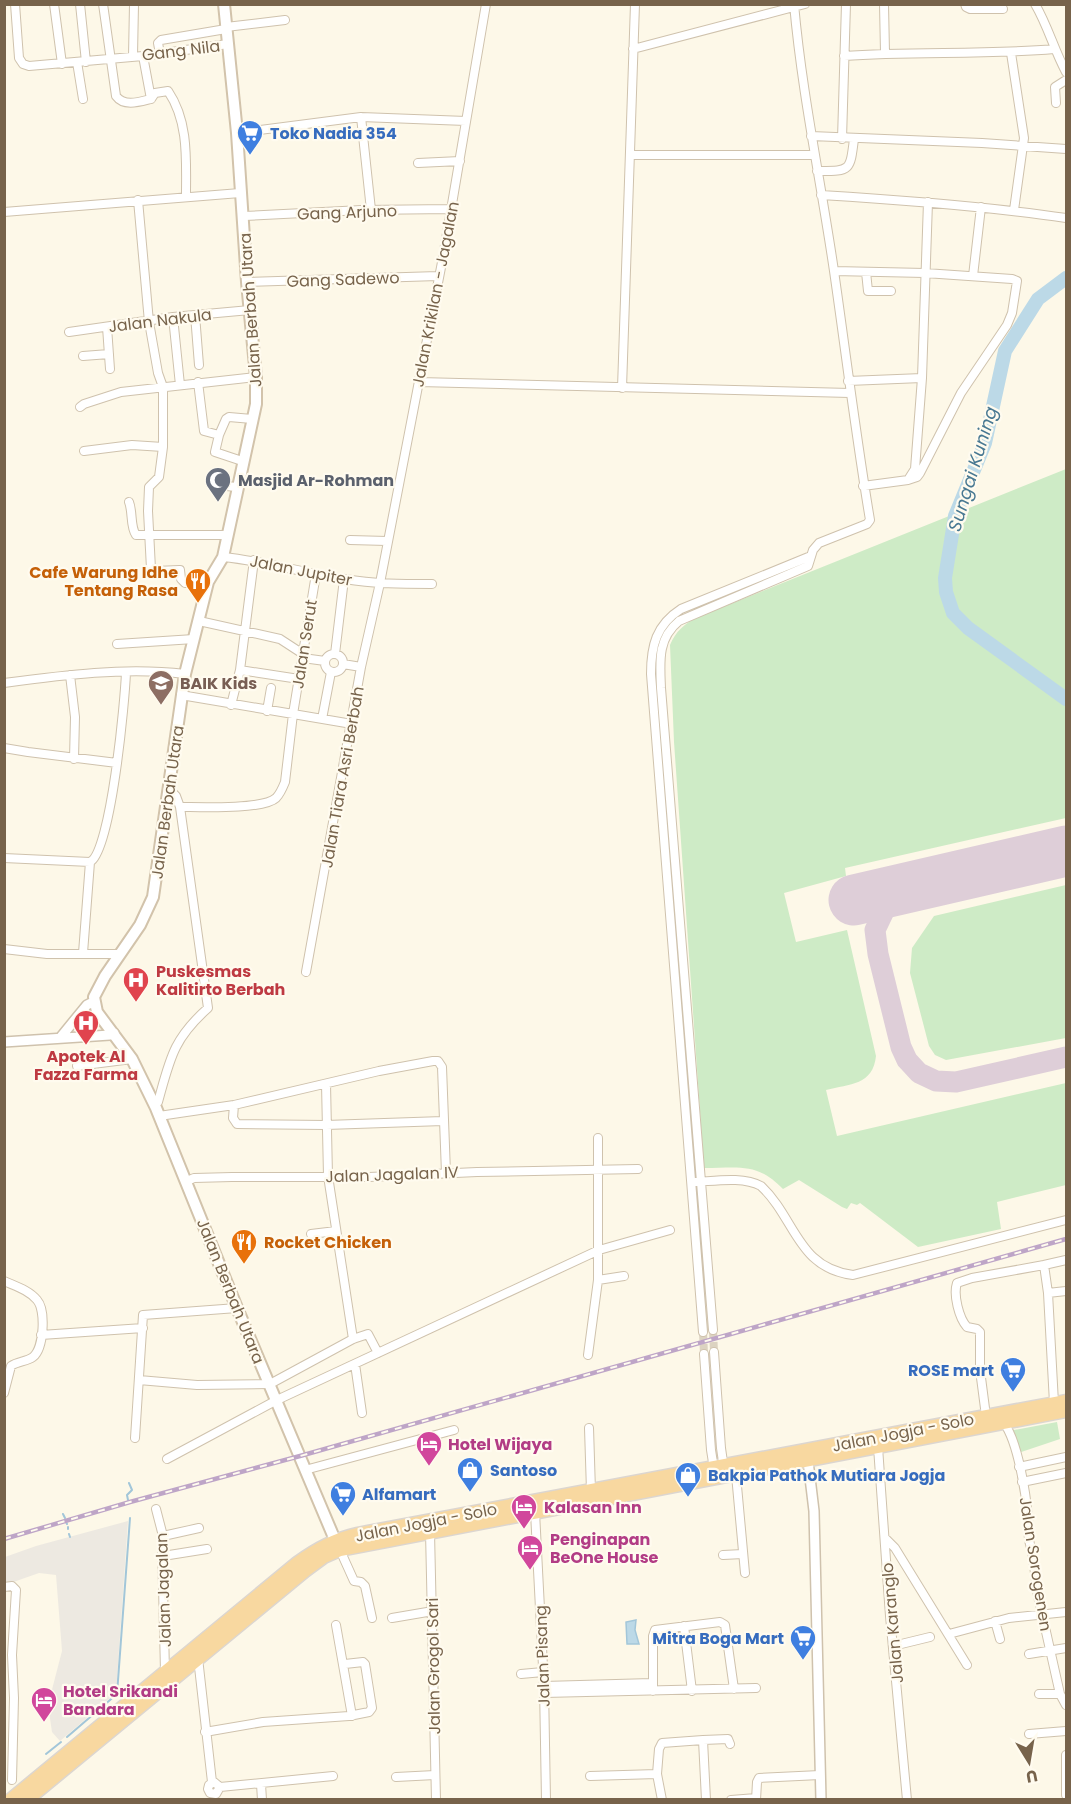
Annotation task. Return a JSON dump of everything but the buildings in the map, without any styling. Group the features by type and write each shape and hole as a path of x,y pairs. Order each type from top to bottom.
{"highway":[{"name":"Jalan Jogja - Solo","path":"74,1753 165,1672 297,1563 316,1550 535,1512 1060,1402"},
{"name":"Jalan Jogja - Solo","path":"18,1798 198,1658 337,1545 357,1534 626,1483 808,1461 1066,1411"}],"main road":[{"name":"Jalan Berbah Utara","path":"224,4 237,133 240,193 244,216 256,404 236,487 223,556 208,582 185,674 153,897 147,914 105,976 93,1002 96,1012 132,1059 155,1105 237,1308 337,1545"}],"street":[{"name":"Gang Nila","path":"15,4 19,58 23,64 29,66 143,56 228,44"},
{"path":"54,4 62,64"},
{"path":"80,4 86,62"},
{"path":"103,4 118,99 131,102 151,99 156,93 168,91 182,124 186,146 186,196"},
{"path":"133,56 134,4"},
{"name":"Jalan Krikilan - Jagalan","path":"380,583 460,161 486,4"},
{"path":"622,388 635,4"},
{"path":"633,49 805,4"},
{"path":"842,139 846,4"},
{"path":"884,4 885,53"},
{"path":"965,4 970,9 1003,9"},
{"path":"1035,4 1066,72"},
{"path":"712,1330 661,688 660,651 672,626 688,616 808,566 819,543 869,523 870,520 863,486 834,271 811,136 794,6"},
{"path":"160,54 158,43 161,40 285,20"},
{"path":"844,56 885,53 1011,53 1054,49"},
{"path":"1011,53 1023,130 1023,147 1014,210"},
{"path":"143,56 151,99"},
{"path":"77,62 83,99"},
{"path":"1056,103 1055,87 1066,80"},
{"path":"237,133 362,117 466,121"},
{"path":"362,117 371,210"},
{"path":"811,136 1066,149"},
{"path":"817,171 846,169 851,163 854,139"},
{"path":"630,155 814,155"},
{"path":"418,163 460,161"},
{"path":"4,212 240,193"},
{"path":"821,195 1014,210 1066,218"},
{"path":"138,200 149,322 163,387 164,447 159,477 149,487 151,569 153,571 178,570 185,583 208,582"},
{"path":"909,480 915,469 922,378 928,202"},
{"path":"973,276 981,207"},
{"name":"Gang Arjuno","path":"244,216 451,209"},
{"path":"834,271 973,276 1016,280 1018,285 1012,313 996,344 961,393 917,477 863,486"},
{"path":"866,272 868,291 891,291"},
{"name":"Gang Sadewo","path":"247,282 438,276"},
{"name":"Jalan Nakula","path":"69,332 250,309"},
{"path":"195,315 199,365"},
{"path":"173,317 180,385"},
{"path":"107,327 110,369"},
{"path":"83,356 109,354"},
{"path":"80,407 121,392 256,377"},
{"path":"848,381 922,378"},
{"path":"198,382 204,430 219,435"},
{"path":"419,382 850,393"},
{"path":"242,461 215,453 219,435 229,417 252,419"},
{"path":"84,451 132,445 164,447"},
{"path":"217,485 236,487"},
{"path":"129,502 136,535 227,535"},
{"path":"350,540 387,542"},
{"name":"Jalan Jupiter","path":"223,556 254,560 344,579 380,583 432,584"},
{"path":"703,1332 651,674 652,649 664,622 681,609 811,556"},
{"path":"231,705 240,670 254,560"},
{"name":"Jalan Serut","path":"180,807 260,804 276,798 285,782 293,714 316,574"},
{"path":"335,654 344,579"},
{"name":"Jalan Tiara Asri Berbah","path":"306,972 361,667 380,583"},
{"path":"199,621 280,639 303,656 325,661"},
{"path":"117,644 194,639"},
{"path":"335,654 328,656 325,661 326,668 332,672 339,670 343,664"},
{"path":"335,654 342,659 343,664"},
{"path":"343,664 361,667"},
{"path":"240,670 299,679"},
{"path":"4,683 70,675 126,672 185,674"},
{"path":"4,858 90,862 96,858 102,845 117,763 125,701 126,672"},
{"path":"322,719 332,672"},
{"path":"70,675 75,717 74,759"},
{"path":"267,711 271,688"},
{"path":"181,696 352,724"},
{"path":"4,747 74,759 117,763"},
{"path":"155,1105 158,1102 171,1056 181,1036 208,1008 180,807 176,796 169,789"},
{"path":"83,953 90,862"},
{"path":"4,949 46,954 120,954"},
{"path":"676,998 686,1001"},
{"path":"60,1038 87,1005 93,1002"},
{"path":"4,1042 114,1033"},
{"path":"77,1066 132,1059"},
{"path":"159,1116 234,1105 379,1071 438,1061 442,1067 446,1173"},
{"path":"326,1084 328,1176 353,1339"},
{"path":"234,1105 233,1118 237,1124 326,1125 443,1121"},
{"path":"588,1354 598,1280 598,1138"},
{"name":"Jalan Jagalan IV","path":"187,1181 194,1178 223,1177 638,1169"},
{"path":"690,1182 740,1181 761,1186 811,1256 830,1270 854,1275 1066,1220"},
{"path":"166,1459 277,1400 599,1250 669,1230"},
{"path":"311,1234 336,1231"},
{"path":"986,1416 980,1370 980,1332 967,1327 962,1321 955,1293 957,1283 1066,1260"},
{"path":"1044,1265 1060,1402"},
{"path":"598,1280 624,1276"},
{"path":"4,1281 25,1290 37,1299 42,1312 40,1348 34,1356 11,1366 4,1393"},
{"path":"1048,1293 1066,1291"},
{"path":"135,1438 143,1317 146,1313 237,1308"},
{"path":"42,1335 143,1328"},
{"path":"139,1380 197,1385 270,1384 353,1339 368,1334 378,1353"},
{"path":"714,1352 723,1473"},
{"path":"704,1354 723,1473 743,1554 745,1573"},
{"path":"355,1364 362,1413"},
{"name":"Jalan Sorogenen","path":"1004,1423 1011,1433 1019,1467 1028,1517 1029,1545 1032,1550 1060,1694 1066,1704"},
{"path":"589,1428 591,1491"},
{"path":"305,1470 454,1430"},
{"name":"Jalan Karanglo","path":"878,1447 907,1800"},
{"path":"1019,1467 1066,1457"},
{"path":"808,1461 814,1515 821,1800"},
{"path":"1022,1482 1066,1473"},
{"name":"Jalan Jagalan","path":"156,1509 163,1536 165,1672"},
{"name":"Jalan Pisang","path":"535,1512 544,1689 546,1800"},
{"path":"163,1536 199,1528"},
{"name":"Jalan Grogol Sari","path":"430,1532 436,1800"},
{"path":"886,1542 895,1548 967,1665"},
{"path":"337,1545 354,1581 361,1582 365,1586 372,1618"},
{"path":"163,1556 207,1549"},
{"path":"723,1555 743,1554"},
{"path":"8,1587 16,1590 8,1654 14,1698 8,1780 18,1798"},
{"path":"392,1618 433,1611"},
{"path":"949,1634 995,1621 1066,1612"},
{"path":"995,1621 1000,1639"},
{"path":"653,1687 653,1633 659,1629 720,1622 724,1625 734,1689"},
{"path":"336,1625 345,1664 352,1716"},
{"path":"684,1626 692,1691"},
{"path":"893,1646 930,1637"},
{"path":"1029,1654 1066,1648"},
{"path":"198,1658 212,1782 203,1800"},
{"path":"205,1732 262,1722 352,1716 370,1712 371,1698 365,1664 363,1662 345,1664"},
{"path":"521,1674 543,1672"},
{"path":"544,1689 653,1687 692,1691 756,1688"},
{"path":"1039,1694 1060,1694"},
{"path":"4,1698 14,1698"},
{"path":"1029,1734 1066,1731"},
{"path":"662,1800 657,1774 659,1749 662,1743 728,1739 730,1744"},
{"path":"703,1740 706,1800"},
{"path":"1066,1755 1066,1796"},
{"path":"590,1776 657,1774"},
{"path":"396,1778 435,1775"},
{"path":"731,1800 756,1799 756,1782 759,1778 820,1775"},
{"path":"220,1787 333,1776"},
{"path":"212,1782 216,1782 220,1787"},
{"path":"261,1784 262,1800"},
{"path":"209,1791 216,1794 220,1787"}],"shaded area":[{"path":"128,1521 116,1693 60,1741 52,1732 48,1705 62,1651 56,1575 39,1573 5,1585 5,1557 36,1546"}],"green space":[{"path":"1066,469 1066,818 845,868 846,876 784,893 796,942 847,930 876,1056 874,1066 865,1078 859,1082 826,1090 837,1136 1066,1083 1066,1185 997,1202 1001,1229 918,1247 860,1203 857,1205 851,1203 847,1209 799,1180 783,1189 774,1180 756,1170 704,1168 674,742 670,645 681,628 698,617"},
{"path":"1066,885 1066,1038 946,1060 935,1055 929,1046 910,973 912,948 934,916"},
{"path":"1057,1422 1060,1439 1015,1454 1009,1431"}],"water":[{"path":"636,1620 635,1630 639,1644 627,1644 626,1622"}],"waterway":[{"name":"Sungai Kuning","path":"1066,278 1038,299 1005,351 985,443 955,516 945,578 946,592 953,613 968,628 1066,699"},
{"path":"128,1500 127,1495 132,1490 129,1483"},
{"path":"63,1514 65,1518"},
{"path":"67,1737 117,1694 130,1518"},
{"path":"46,1754 61,1742"}],"taxiway":[{"path":"921,885 897,896 885,909 875,930 878,954 901,1047 907,1060 919,1073 936,1081 956,1082 1066,1057"}],"runway":[{"path":"854,900 1066,851"}],"tunnel":[{"path":"713,1330 714,1352"},
{"path":"703,1332 704,1354"}],"railway":[{"path":"4,1539 1066,1239"}],"place":[{"name":"Toko Nadia 354","path":"250,156"},
{"name":"Masjid Ar-Rohman","path":"218,503"},
{"name":"Cafe Warung Idhe Tentang Rasa","path":"198,604"},
{"name":"BAIK Kids","path":"161,706"},
{"name":"Puskesmas Kalitirto Berbah","path":"136,1003"},
{"name":"Apotek Al Fazza Farma","path":"86,1046"},
{"name":"Rocket Chicken","path":"244,1265"},
{"name":"ROSE mart","path":"1013,1393"},
{"name":"Hotel Wijaya","path":"429,1467"},
{"name":"Santoso","path":"470,1493"},
{"name":"Bakpia Pathok Mutiara Jogja","path":"688,1498"},
{"name":"Alfamart","path":"343,1517"},
{"name":"Kalasan Inn","path":"524,1530"},
{"name":"Penginapan BeOne House","path":"530,1571"},
{"name":"Mitra Boga Mart","path":"803,1661"},
{"name":"Hotel Srikandi Bandara","path":"44,1723"}]}
